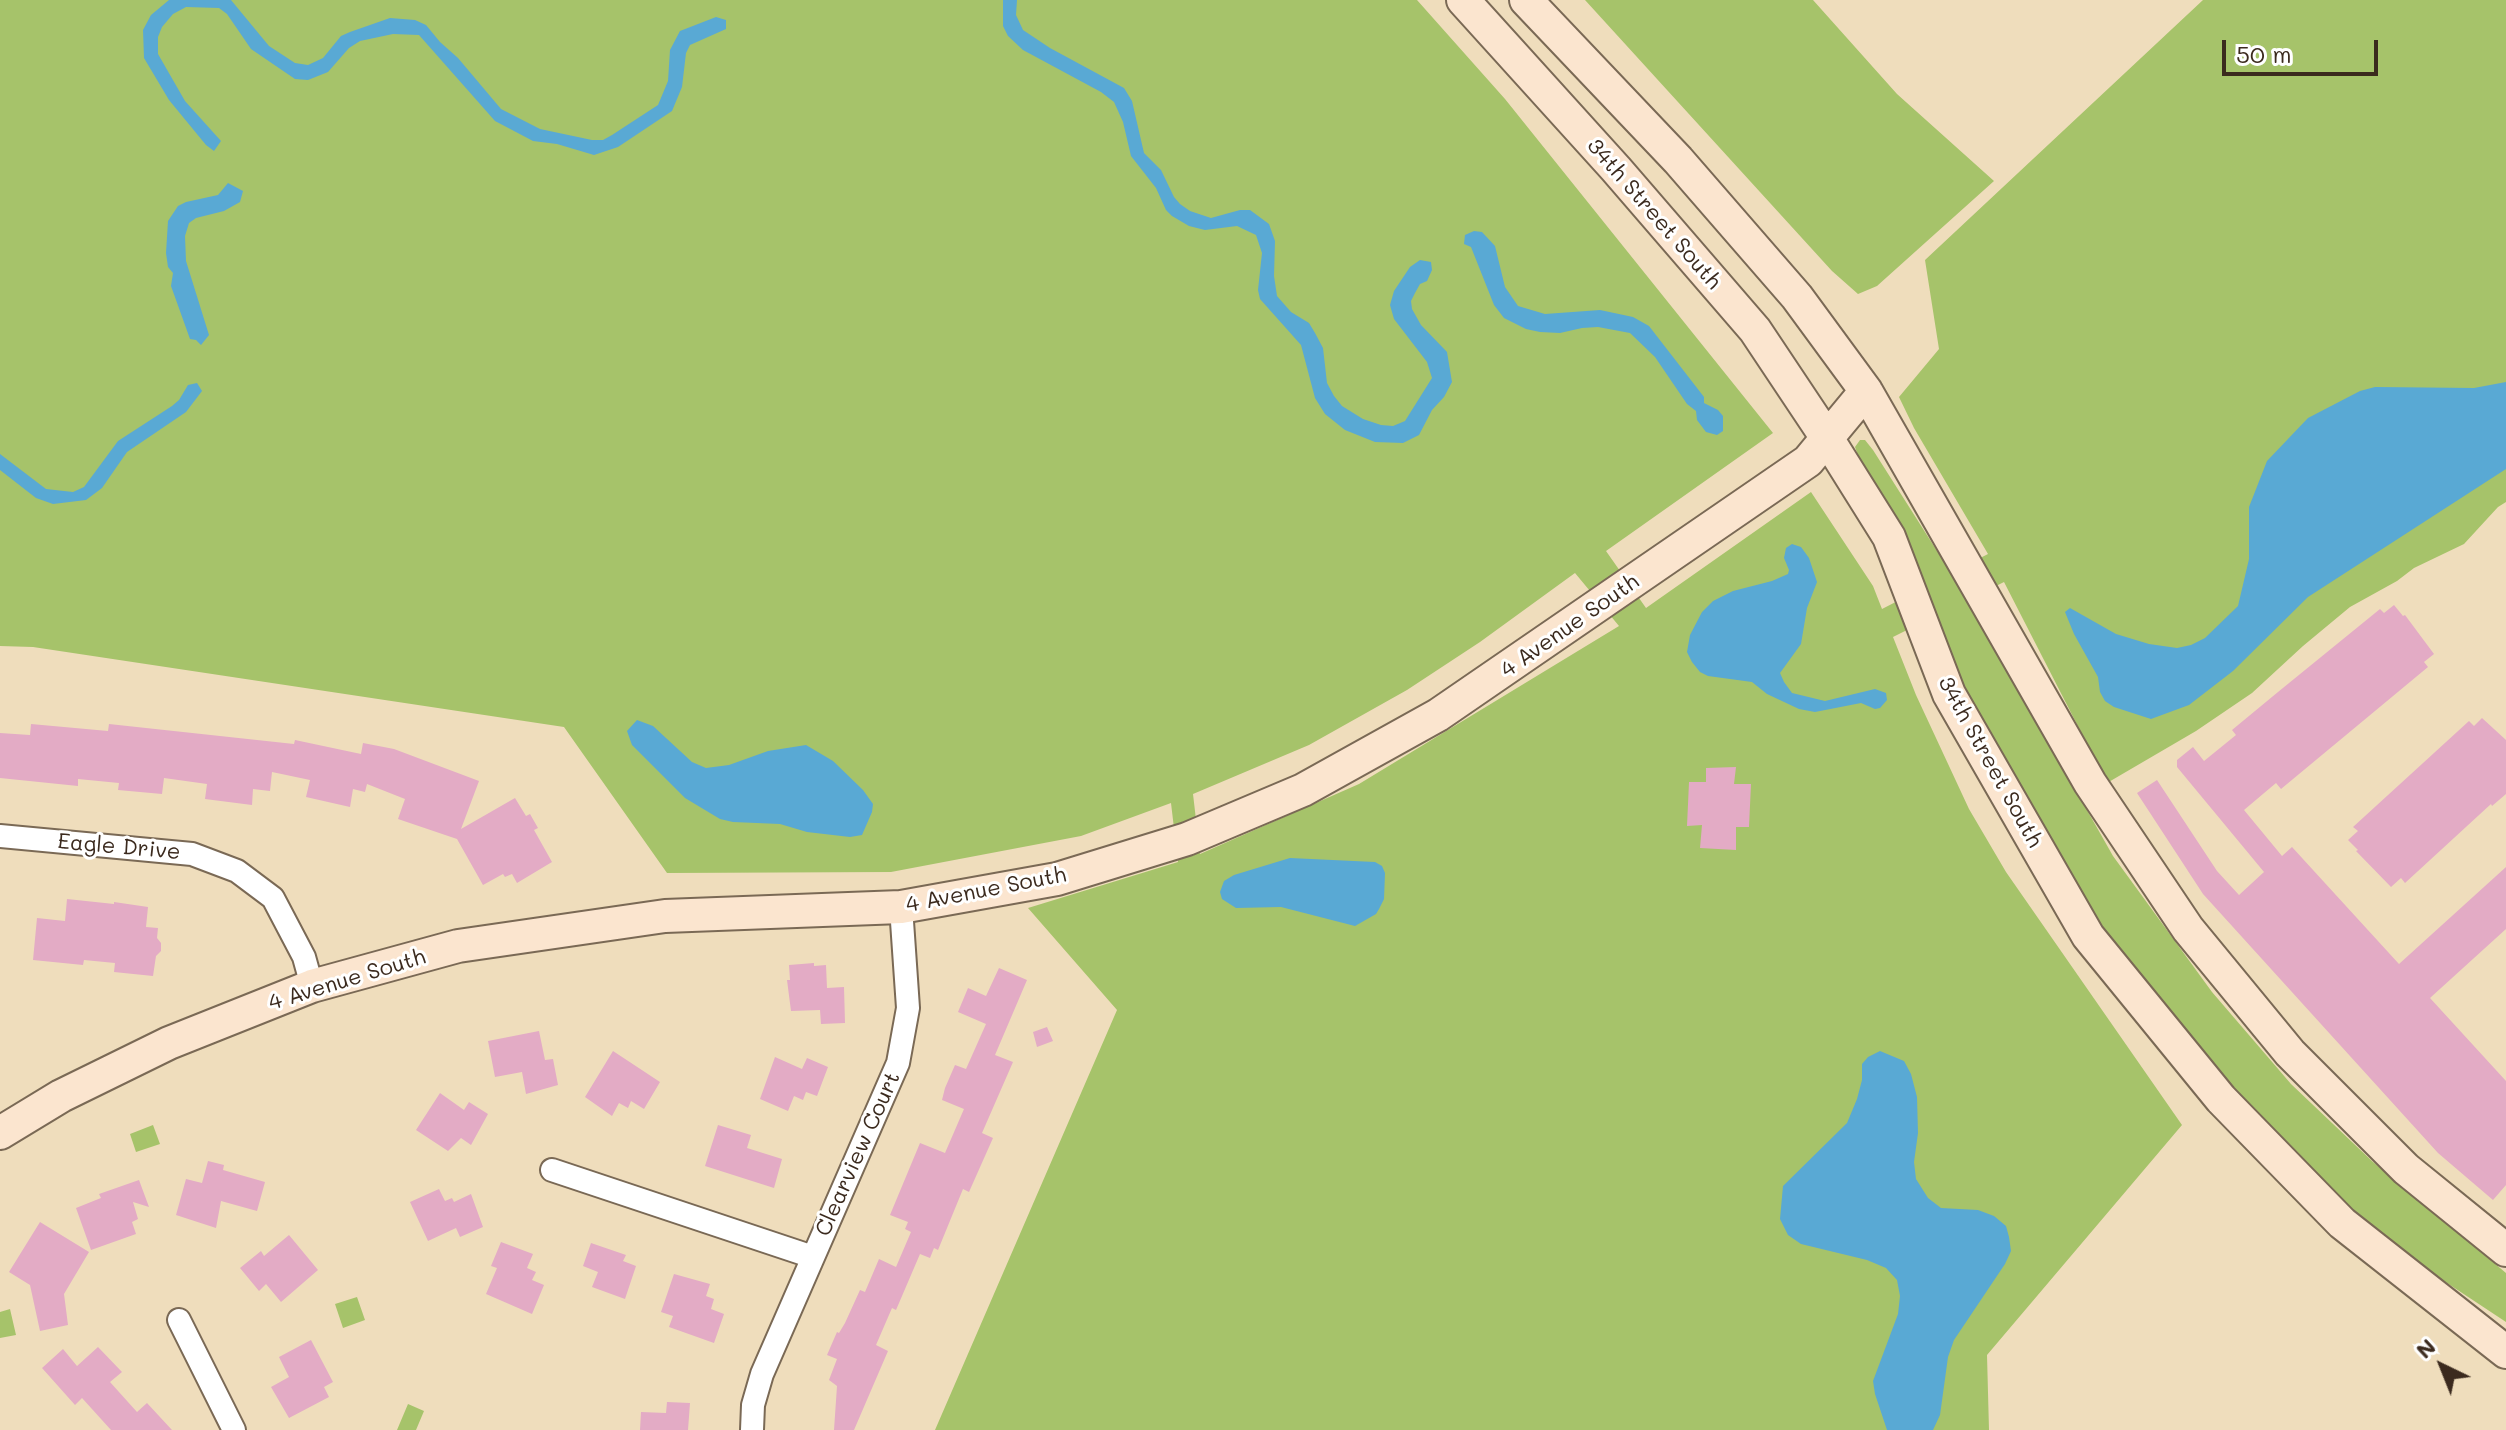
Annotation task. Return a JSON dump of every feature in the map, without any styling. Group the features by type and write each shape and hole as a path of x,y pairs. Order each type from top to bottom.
{"main road":[{"name":"34th Street South","path":"1463,0 1616,169 1755,330 1889,537 1949,694 2088,936 2221,1099 2342,1223 2506,1352"},
{"path":"1526,0 1678,160 1778,274 1866,391 2090,783 2188,929 2290,1053 2406,1169 2506,1250"},
{"name":"4 Avenue South","path":"0,1133 61,1096 169,1043 312,986 458,946 665,916 901,907 1057,879 1187,839 1303,790 1438,715 1484,685 1808,461 1866,391"}],"street":[{"name":"Eagle Drive","path":"0,836 192,854 237,871 273,898 304,957 312,986"},
{"name":"Clearview Court","path":"752,1430 753,1405 762,1374 898,1063 908,1008 901,907"},
{"name":"Clearview Court","path":"552,1170 813,1257"},
{"path":"179,1320 234,1430"}],"green space":[{"path":"0,0 1417,0 1505,99 1773,433 1606,551 1646,608 1811,492 1873,586 1882,609 1921,589 1902,538 1860,461 1855,447 1860,440 1865,440 1873,450 1951,573 1988,554 1899,397 1939,349 1925,260 2203,0 2506,0 2506,502 2464,544 2414,568 2350,607 2252,693 2196,731 2107,783 2004,582 1968,600 2113,856 2212,992 2291,1084 2373,1162 2506,1273 2506,1322 2376,1236 2243,1106 2120,955 2059,868 1984,736 1931,618 1893,637 1916,695 1969,809 2006,872 2182,1125 1987,1355 1989,1430 935,1430 1117,1010 1028,908 1178,862 1171,803 1081,836 891,872 667,873 564,727 33,647 0,646","holes":["1575,573 1619,626 1359,784 1200,854 1193,794 1309,745 1407,690"]},
{"path":"1585,0 1813,0 1897,94 1994,181 1877,286 1858,294 1832,271"},
{"path":"153,1125 160,1144 136,1152 130,1134"},
{"path":"357,1297 365,1320 343,1328 335,1304"},
{"path":"10,1309 16,1335 0,1338 0,1312"},
{"path":"408,1404 424,1411 416,1430 397,1430"}],"water":[{"path":"169,0 231,0 269,46 295,63 308,65 323,58 341,36 350,32 390,18 415,20 426,25 458,58 501,109 540,129 592,140 603,140 658,105 668,81 670,50 680,31 716,17 726,20 726,29 690,45 686,53 682,87 672,111 618,147 594,155 557,144 533,141 495,121 419,35 393,34 360,41 349,48 328,72 308,80 295,79 251,49 227,14 219,8 186,7 173,14 162,27 158,37 158,54 185,101 221,141 214,151 169,100 144,58 143,30 151,15"},
{"path":"1003,0 1017,0 1016,15 1023,30 1124,88 1132,101 1144,153 1161,170 1180,204 1211,218 1250,210 1269,224 1275,241 1277,296 1291,312 1309,323 1323,348 1327,383 1334,396 1342,406 1363,419 1393,426 1405,421 1432,378 1427,362 1394,319 1390,305 1394,291 1410,267 1420,260 1431,262 1432,270 1427,281 1420,284 1411,301 1412,309 1421,325 1447,352 1452,382 1419,435 1403,443 1375,442 1345,430 1325,414 1315,398 1301,345 1260,299 1262,253 1256,235 1237,226 1205,230 1189,226 1172,216 1156,188 1131,156 1123,122 1114,102 1023,50 1008,36 1003,26"},
{"path":"228,183 243,191 240,202 224,211 196,218 189,223 185,236 186,261 209,335 201,345 190,339 171,286 173,273 168,267 166,253 168,221 178,206 218,195"},
{"path":"1482,232 1495,246 1505,287 1518,306 1545,314 1600,310 1633,317 1649,326 1704,397 1704,403 1723,416 1723,431 1717,435 1706,432 1697,420 1696,411 1687,404 1655,357 1630,333 1598,327 1560,333 1540,332 1504,318 1494,305 1471,247 1464,244 1465,235"},
{"path":"2506,382 2506,469 2308,597 2233,671 2189,705 2151,719 2105,701 2098,677 2065,612 2070,608 2116,634 2149,644 2177,648 2205,638 2238,606 2249,559 2249,507 2267,461 2308,418 2360,391 2375,387 2474,388"},
{"path":"197,383 202,391 186,412 127,452 102,488 86,500 53,504 36,498 0,470 0,454 46,489 73,492 84,487 118,441 172,406 188,385"},
{"path":"1792,544 1801,547 1809,558 1817,582 1807,608 1801,644 1780,673 1784,682 1792,693 1825,701 1875,689 1886,693 1887,700 1880,708 1861,703 1815,712 1799,709 1767,694 1752,682 1708,676 1692,662 1687,652 1690,635 1702,612 1713,601 1733,591 1788,574 1784,558 1786,548"},
{"path":"637,720 653,726 692,762 706,768 729,765 768,751 806,745 833,761 873,804 862,835 850,837 807,832 780,824 720,819 685,798 632,745 627,731"},
{"path":"1290,858 1375,862 1382,866 1385,873 1384,899 1376,914 1355,926 1281,907 1236,908 1222,899 1220,892 1224,881"},
{"path":"1880,1051 1904,1061 1911,1074 1917,1097 1916,1179 1928,1198 1941,1208 1978,1210 1994,1216 2006,1226 2011,1251 1954,1340 1948,1357 1940,1415 1933,1430 1887,1430 1875,1394 1873,1381 1898,1314 1900,1296 1897,1280 1886,1268 1867,1260 1801,1244 1788,1235 1780,1219 1783,1186 1847,1123 1862,1080 1862,1064"}],"building":[{"path":"2394,605 2434,654 2424,662 2428,667 2281,789 2276,783 2244,810 2282,856 2292,847 2399,964 2506,867 2506,929 2430,998 2506,1081 2506,1185 2493,1200 2438,1153 2203,894 2137,793 2157,780 2217,871 2239,895 2264,872 2177,767 2177,760 2193,747 2204,761 2236,735 2232,730 2278,692 2380,609 2384,613"},
{"path":"2482,718 2506,740 2506,794 2491,804 2405,883 2401,878 2391,887 2348,840 2358,831 2353,827 2469,721 2474,726"},
{"path":"31,724 108,731 109,724 294,744 295,740 361,754 363,743 394,749 479,781 461,829 515,798 526,816 530,814 538,828 534,830 552,862 517,883 512,874 505,877 503,874 483,885 457,839 398,819 405,799 367,784 365,792 353,789 350,807 306,797 310,780 272,772 270,791 253,789 252,805 205,799 207,784 164,778 162,794 118,790 119,783 78,779 78,786 0,778 0,733 30,735"},
{"path":"1736,767 1734,784 1751,784 1749,827 1736,827 1736,850 1700,848 1702,825 1687,826 1689,782 1706,782 1706,768"},
{"path":"67,899 148,907 146,927 158,928 157,938 161,943 153,976 114,972 115,963 84,960 83,965 33,960 37,918 65,921"},
{"path":"814,963 814,966 826,965 827,988 844,987 845,1023 821,1024 820,1010 791,1011 787,980 790,980 789,965"},
{"path":"999,968 1027,980 995,1055 1013,1062 982,1133 993,1138 969,1192 963,1189 938,1250 934,1248 930,1258 920,1254 896,1310 892,1308 876,1345 888,1351 854,1430 834,1430 837,1386 829,1380 837,1359 827,1355 860,1290 865,1292 879,1259 896,1267 911,1232 905,1229 908,1222 890,1215 920,1143 945,1153 964,1109 942,1100 945,1088 955,1065 966,1069 986,1024 958,1012 968,988 986,996"},
{"path":"1047,1027 1053,1041 1037,1047 1033,1032"},
{"path":"539,1031 545,1060 553,1059 558,1085 526,1094 522,1072 495,1077 488,1041"},
{"path":"613,1051 660,1082 644,1109 631,1101 628,1108 619,1103 612,1116 585,1097"},
{"path":"775,1057 802,1069 807,1058 828,1067 817,1096 806,1092 803,1100 794,1096 788,1111 760,1099"},
{"path":"440,1093 464,1110 469,1102 488,1114 471,1145 461,1138 448,1151 416,1130"},
{"path":"718,1125 751,1135 747,1148 782,1159 774,1188 705,1166"},
{"path":"208,1161 224,1165 223,1170 265,1182 257,1211 221,1201 216,1228 176,1215 186,1179 202,1183"},
{"path":"139,1180 149,1207 133,1202 138,1219 132,1222 136,1234 91,1250 76,1208 101,1198 99,1194"},
{"path":"439,1189 445,1201 452,1198 454,1202 471,1194 483,1227 460,1237 456,1228 428,1241 410,1202"},
{"path":"40,1222 89,1252 64,1294 68,1325 40,1331 30,1285 9,1272"},
{"path":"289,1235 318,1270 281,1302 266,1284 259,1291 240,1268 261,1251 264,1256"},
{"path":"501,1242 533,1254 527,1268 536,1272 532,1280 544,1285 532,1314 486,1294 497,1268 491,1266"},
{"path":"591,1243 626,1255 623,1261 636,1266 625,1299 592,1287 598,1272 583,1266"},
{"path":"674,1274 710,1284 706,1296 714,1299 711,1309 724,1314 714,1343 669,1327 673,1316 661,1312"},
{"path":"311,1340 333,1382 324,1387 329,1397 289,1418 271,1387 289,1377 279,1357"},
{"path":"98,1347 122,1372 110,1382 137,1412 147,1403 172,1430 111,1430 82,1398 75,1405 42,1368 63,1349 77,1366"},
{"path":"667,1402 690,1403 688,1430 640,1430 641,1412 666,1413"}]}
